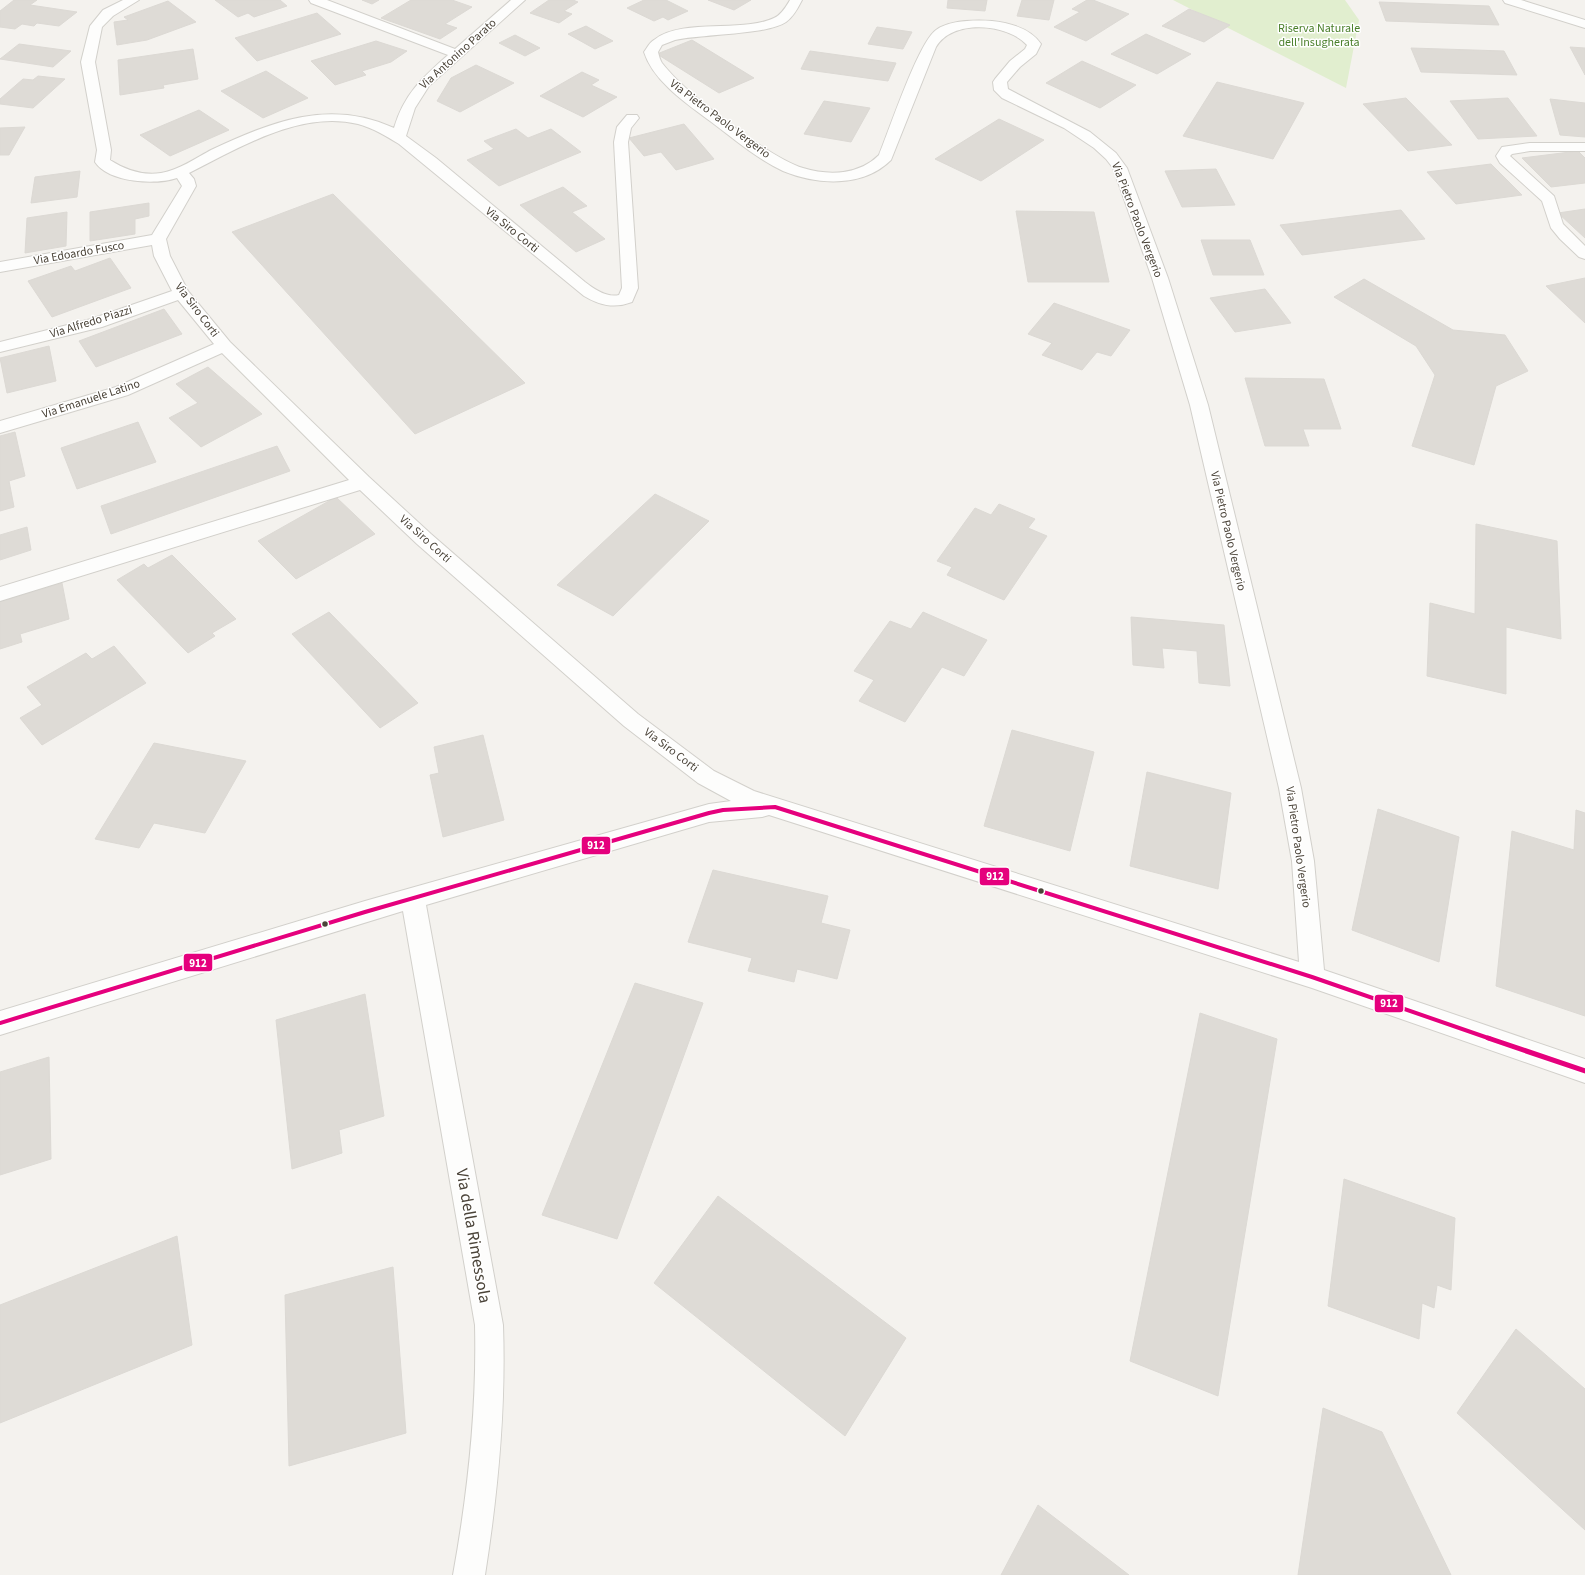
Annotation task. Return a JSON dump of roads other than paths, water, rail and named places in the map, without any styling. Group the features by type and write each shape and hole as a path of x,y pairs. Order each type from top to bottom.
{"street":[{"name":"Via Siro Corti","path":"133,0 108,13 96,26 88,62 104,150 102,162 120,172 137,177 154,178 180,172 214,155 267,132 312,119 325,117 349,117 370,122 399,136 579,285 596,296 619,301 626,298 630,288 621,157 622,134 624,127 632,118"},
{"path":"315,0 457,54"},
{"name":"Via Antonino Parato","path":"399,136 404,115 415,94 424,82 519,0"},
{"name":"Via Pietro Paolo Vergerio","path":"796,0 785,16 770,24 750,28 694,31 667,37 653,48 651,56 653,64 672,84 720,122 774,160 795,170 808,174 846,176 875,168 886,157 929,47 938,35 946,30 977,24 999,27 1021,34 1034,44 1031,51 1015,64 1000,82 1001,90 1007,95 1040,111 1083,135 1112,156 1120,168 1160,278 1199,405 1290,788 1303,861 1312,977"},
{"path":"1510,0 1540,11 1585,24"},
{"path":"1585,146 1521,147 1507,150 1503,156 1505,160 1549,199 1556,225 1565,236 1585,254"},
{"path":"158,239 189,186 187,179 180,172"},
{"name":"Via Siro Corti","path":"158,239 164,263 181,293 224,346 363,482 424,539 576,672 673,753 726,789 748,799 1312,977 1585,1071"},
{"name":"Via Edoardo Fusco","path":"0,267 158,239"},
{"name":"Via Alfredo Piazzi","path":"0,347 96,324 181,293"},
{"name":"Via Emanuele Latino","path":"0,427 122,391 224,346"},
{"path":"0,594 363,482"},
{"path":"0,1023 413,899 709,813 723,810 775,807"},
{"name":"Via della Rimessola","path":"413,899 489,1325 491,1390 488,1442 483,1491 469,1575"}],"park label":[{"name":"Riserva Naturale dell'Insugherata","path":"1319,35"}]}
